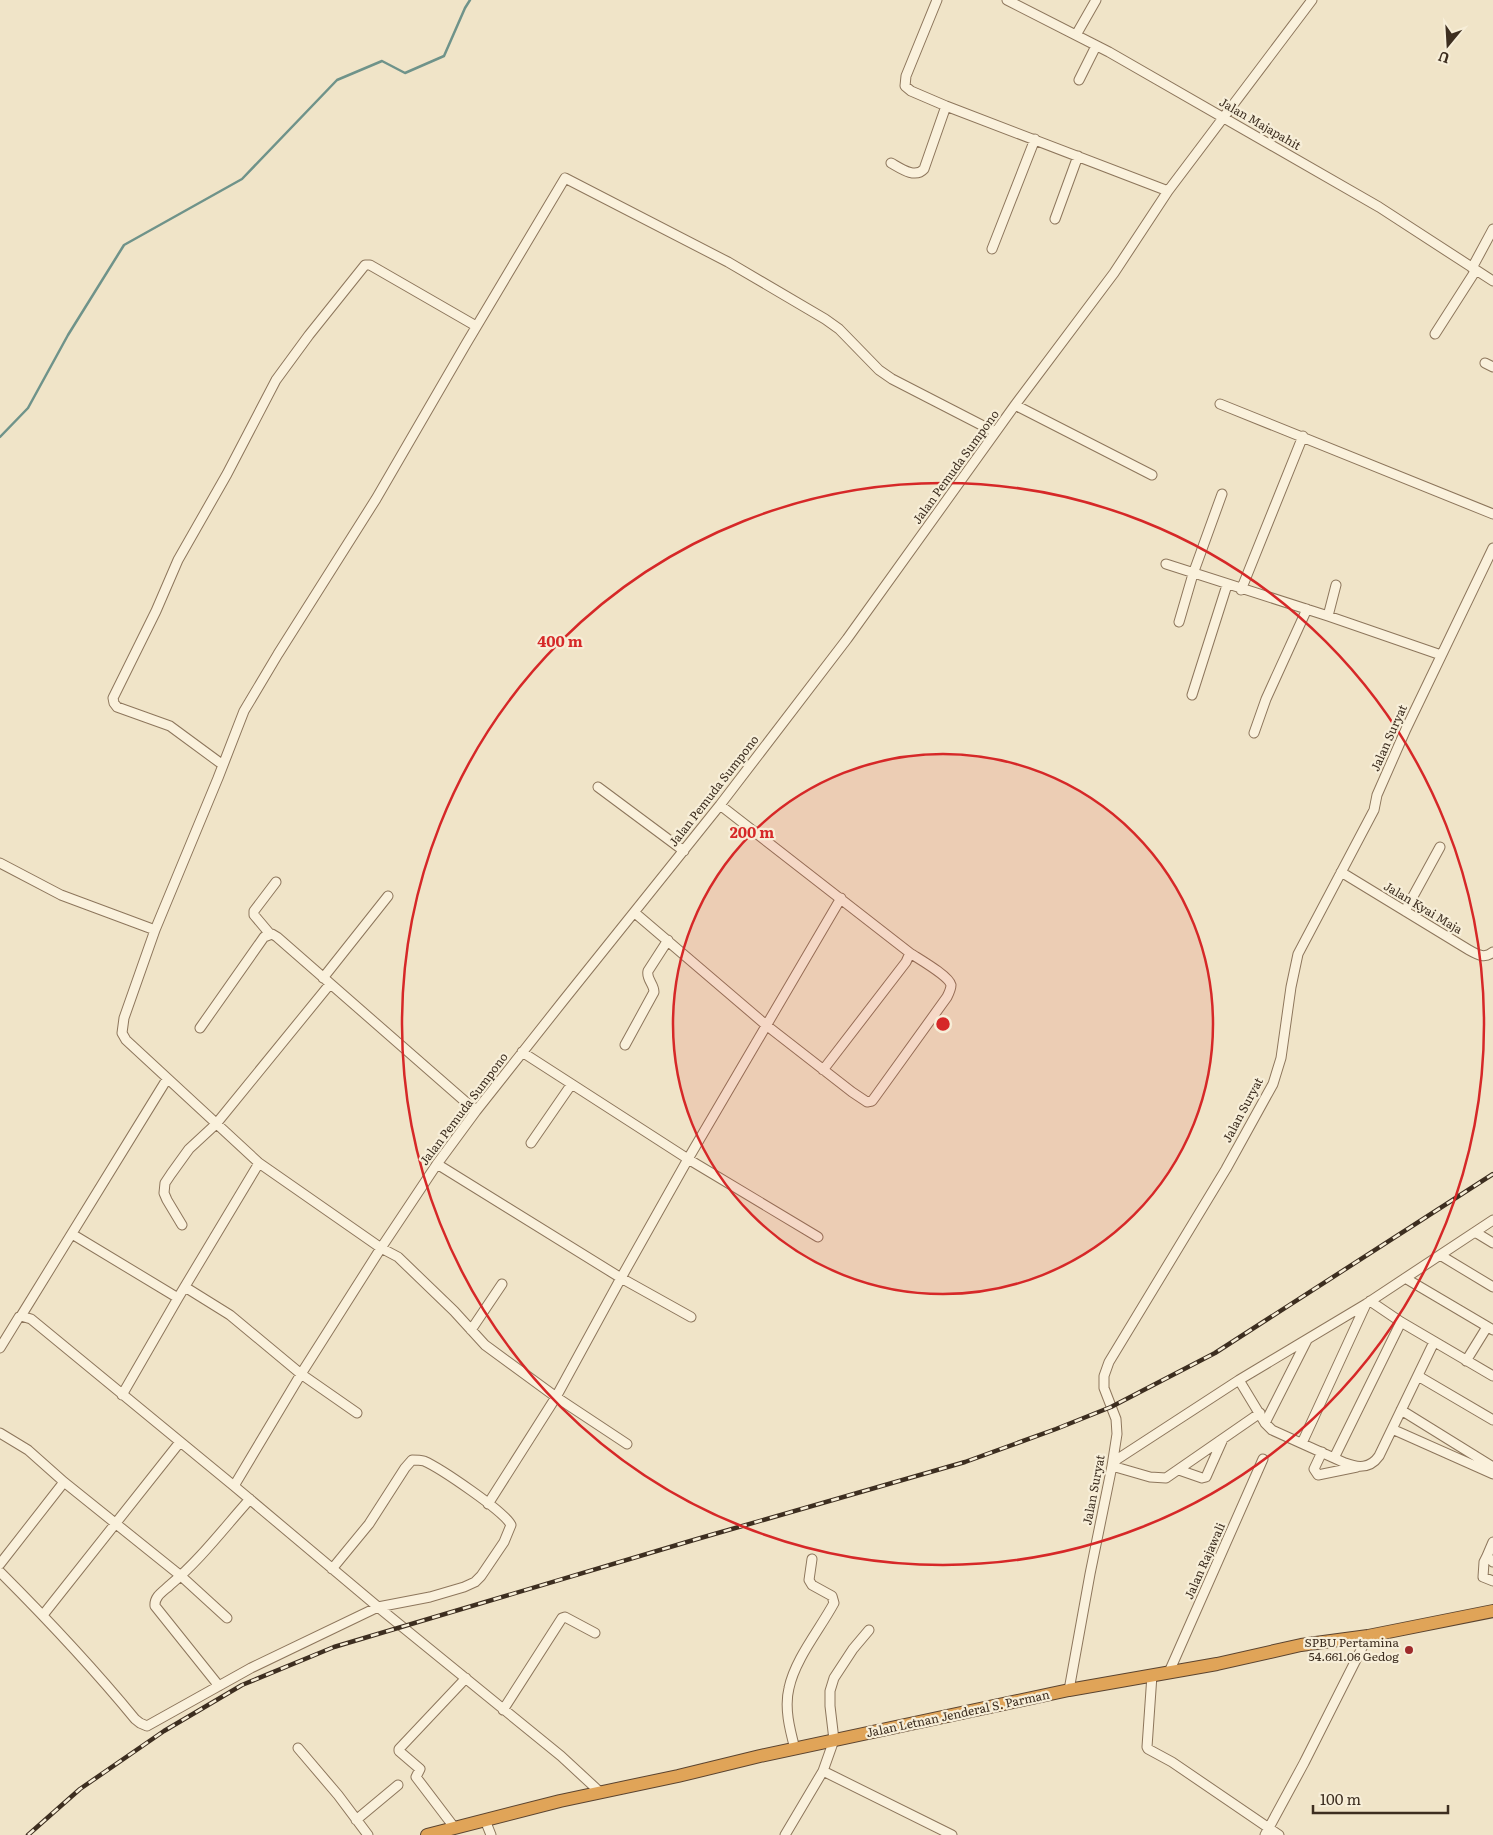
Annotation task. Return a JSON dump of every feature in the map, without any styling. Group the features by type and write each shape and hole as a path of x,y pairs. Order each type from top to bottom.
{"highway":[{"name":"Jalan Letnan Jenderal S. Parman","path":"427,1835 454,1827 834,1740 1069,1690 1217,1664 1301,1645 1368,1636 1493,1611"}],"street":[{"path":"937,0 904,80 905,86 911,91 1168,191"},
{"name":"Jalan Majapahit","path":"1007,0 1096,46 1379,207 1493,281"},
{"path":"1076,35 1096,0"},
{"name":"Jalan Pemuda Sumpono","path":"234,1486 301,1374 437,1164 522,1052 720,805 847,639 1015,404 1114,273 1168,191 1312,0"},
{"path":"1079,80 1096,46"},
{"path":"891,163 914,174 920,173 924,169 946,106"},
{"path":"992,249 1035,139"},
{"path":"1055,218 1078,156"},
{"path":"627,1444 556,1397 490,1348 398,1257 381,1248 260,1163 126,1040 122,1033 122,1026 126,1009 155,930 224,765 244,711 376,499 476,326 565,178 671,232 780,291 839,329 879,370 892,379 995,432"},
{"path":"1435,334 1474,269 1493,229"},
{"path":"224,765 174,728 124,711 115,706 113,698 156,611 178,560 227,474 276,380 363,265 370,265 476,326"},
{"path":"1015,404 1152,475"},
{"path":"1220,404 1493,514"},
{"path":"1241,590 1303,436"},
{"path":"1180,622 1193,574 1222,494"},
{"name":"Jalan Suryat","path":"1069,1690 1090,1574 1113,1464 1117,1434 1116,1419 1104,1388 1104,1376 1108,1362 1222,1177 1272,1084 1281,1058 1291,987 1298,954 1374,810 1377,795 1406,729 1493,548"},
{"path":"1166,564 1241,590 1307,609 1441,655"},
{"path":"1192,695 1227,585"},
{"path":"1328,616 1336,585"},
{"path":"1254,733 1266,699 1307,609"},
{"path":"598,787 684,851"},
{"path":"635,913 766,1025 823,1070 864,1101 869,1102 875,1097 947,997 950,982 720,805"},
{"path":"1405,911 1440,847"},
{"path":"0,863 60,895 155,930"},
{"name":"Jalan Kyai Maja","path":"1341,872 1482,956 1489,956 1493,952"},
{"path":"276,882 254,910 254,915 270,934 277,937 476,1111"},
{"path":"182,1225 167,1200 164,1188 171,1174 188,1149 216,1124 326,981 388,896"},
{"path":"488,1504 556,1397 688,1159 841,898"},
{"path":"200,1028 264,937 270,934"},
{"path":"625,1045 654,992 654,987 647,976 648,971 668,940"},
{"path":"823,1070 906,962 910,953"},
{"path":"522,1052 688,1159 818,1237"},
{"path":"0,1348 167,1078"},
{"path":"531,1143 571,1085"},
{"path":"122,1395 260,1163"},
{"path":"437,1164 621,1278 691,1317"},
{"path":"1113,1464 1239,1380 1368,1303 1493,1220"},
{"path":"1475,1232 1493,1243"},
{"path":"72,1234 178,1298"},
{"path":"1440,1255 1493,1287"},
{"path":"1405,1278 1490,1329 1466,1362"},
{"path":"471,1330 502,1284"},
{"path":"185,1287 230,1315 301,1374 357,1413"},
{"path":"1368,1303 1466,1362 1493,1376"},
{"path":"1302,1443 1368,1303"},
{"path":"21,1316 32,1319 332,1569 561,1756 601,1793"},
{"path":"1334,1458 1401,1322"},
{"path":"1265,1422 1308,1339"},
{"path":"1322,1452 1314,1469 1318,1475 1375,1462 1434,1342"},
{"path":"1418,1376 1493,1420"},
{"path":"1239,1380 1272,1430 1357,1467"},
{"path":"1401,1410 1493,1466"},
{"path":"1113,1464 1159,1478 1166,1478 1260,1414"},
{"path":"1392,1429 1493,1474"},
{"path":"0,1433 28,1450 64,1482 181,1576 226,1618"},
{"path":"1179,1470 1202,1478 1206,1477 1223,1438"},
{"path":"42,1615 180,1442"},
{"name":"Jalan Rajawali","path":"1169,1672 1263,1459"},
{"path":"0,1572 106,1683 135,1719 144,1726 151,1724 251,1668 378,1607 464,1588 481,1576 511,1528 507,1519 459,1483 424,1461 412,1460 404,1468 369,1524 332,1569"},
{"path":"0,1564 64,1482"},
{"path":"219,1686 156,1606 155,1602 158,1595 181,1576 250,1499"},
{"path":"1493,1542 1490,1559 1484,1562 1484,1577 1493,1581"},
{"path":"795,1749 790,1728 789,1688 796,1670 834,1602 832,1596 812,1585 809,1580 812,1559"},
{"path":"503,1710 562,1618 565,1617 595,1633"},
{"path":"785,1835 823,1771 834,1740 830,1692 834,1678 853,1649 869,1630"},
{"path":"1267,1831 1304,1763 1368,1636"},
{"path":"1152,1675 1147,1748 1172,1762 1267,1831 1278,1835"},
{"path":"454,1827 416,1777 420,1770 399,1749 466,1678"},
{"path":"298,1748 338,1795 368,1835"},
{"path":"823,1771 952,1835"},
{"path":"356,1820 398,1785"},
{"path":"486,1820 490,1835"}],"waterway":[{"path":"0,437 28,408 68,335 124,245 242,179 337,80 382,61 405,73 444,56 470,0"}],"railway":[{"path":"28,1835 80,1789 164,1731 242,1685 334,1647 697,1539 965,1462 1111,1407 1215,1353 1493,1174"}],"place":[{"name":"SPBU Pertamina 54.661.06 Gedog","path":"1409,1650"}]}
